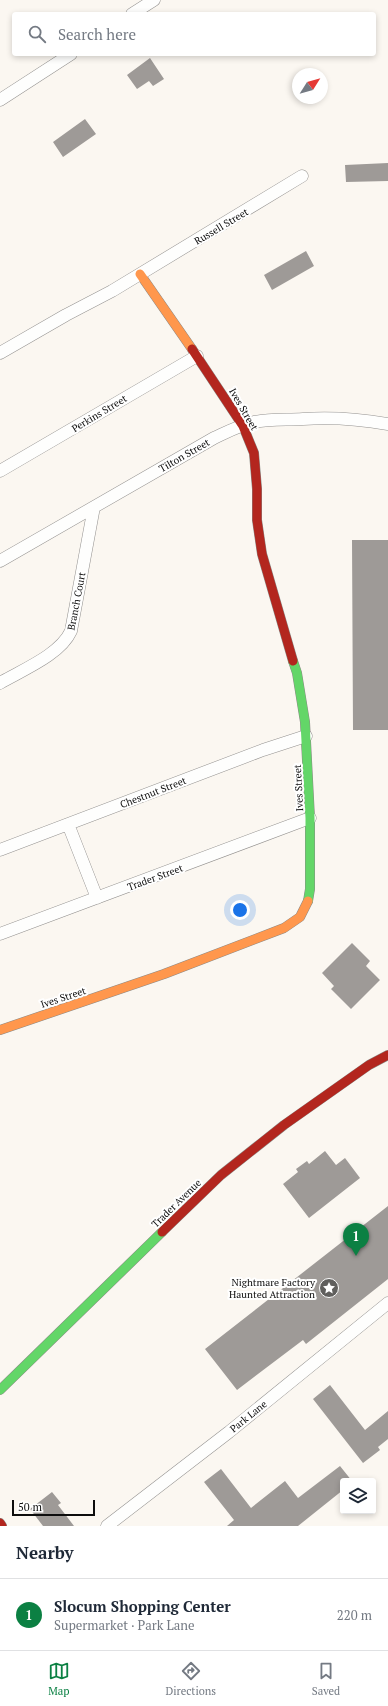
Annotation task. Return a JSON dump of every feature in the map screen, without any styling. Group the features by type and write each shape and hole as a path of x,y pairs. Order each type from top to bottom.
{"street":[{"path":"135,12 154,0"},
{"path":"0,100 68,56"},
{"name":"Russell Street","path":"0,353 66,315 112,291 302,176"},
{"path":"140,274 198,356"},
{"name":"Ives Street","path":"0,1030 157,976 293,923 306,909 310,889 310,818 306,736 297,673 262,554 256,520 257,489 254,453 243,426 198,356"},
{"name":"Perkins Street","path":"0,471 198,356"},
{"name":"Tilton Street","path":"0,561 214,438 253,422 319,417 388,424"},
{"name":"Branch Court","path":"0,683 48,655 63,644 68,638 71,631 94,507"},
{"name":"Chestnut Street","path":"0,850 263,750 306,736"},
{"name":"Trader Street","path":"0,934 310,818"},
{"path":"68,824 97,898"},
{"name":"Trader Avenue","path":"0,1390 221,1175 284,1125 369,1065 388,1055"},
{"name":"Park Lane","path":"107,1526 235,1427 388,1303"}],"building":[{"path":"150,58 164,79 153,86 149,81 137,89 127,75"},
{"path":"85,119 96,134 63,157 53,142"},
{"path":"388,163 388,181 346,182 345,165"},
{"path":"306,251 314,266 272,290 264,275"},
{"path":"352,540 388,540 388,730 353,730"},
{"path":"352,943 370,961 366,966 380,980 351,1009 331,989 334,986 322,973"},
{"path":"325,1151 336,1165 345,1158 360,1178 309,1218 283,1184 298,1172 296,1169 307,1161 309,1164"},
{"path":"388,1206 388,1279 306,1344 303,1340 237,1390 205,1349"},
{"path":"330,1385 365,1430 388,1411 388,1439 378,1447 380,1450 363,1463 313,1399"},
{"path":"340,1466 350,1478 340,1478 340,1492 298,1526 227,1526 234,1520 204,1482 221,1469 251,1508 285,1481 298,1498"},
{"path":"52,1492 61,1503 58,1505 74,1526 43,1526 30,1509"}],"traffic: fast":[{"path":"293,661 297,673 305,722 310,818 310,889 308,901"},
{"path":"0,1390 162,1232"}],"traffic: slow":[{"path":"140,274 192,349"},
{"path":"0,1030 164,974 284,928 300,917 308,901"}],"traffic: jam":[{"path":"192,349 243,426 254,453 257,489 257,520 262,554 293,661"},
{"path":"162,1232 221,1175 284,1125 369,1065 388,1055"}],"place":[{"name":"Slocum Shopping Center","path":"356,1256"},
{"name":"Nightmare Factory Haunted Attraction","path":"329,1288"}]}
